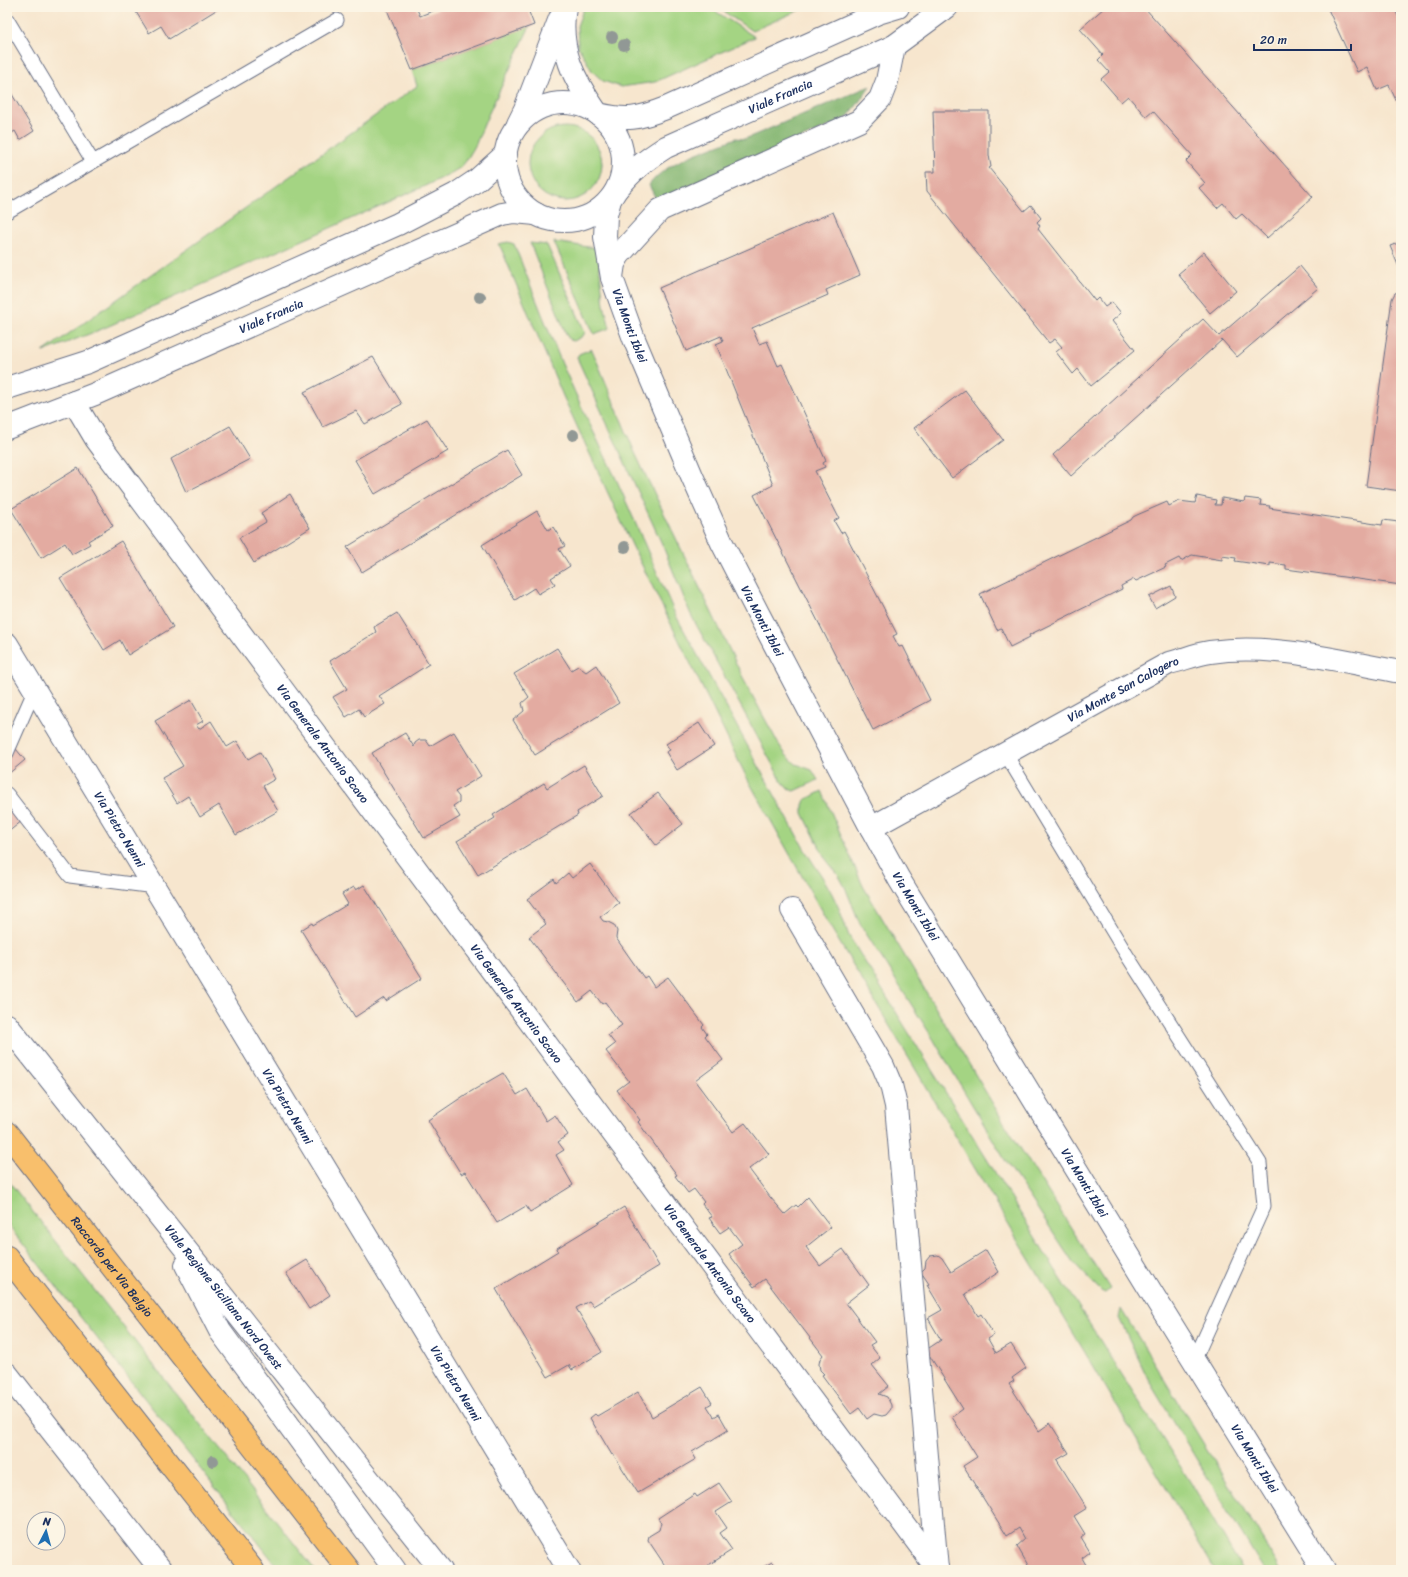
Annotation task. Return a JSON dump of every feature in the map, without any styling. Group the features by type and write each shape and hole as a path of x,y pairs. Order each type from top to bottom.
{"main road":[{"name":"Raccordo per Via Belgio","path":"7,1133 349,1570"},
{"path":"7,1257 253,1570"}],"street":[{"path":"565,7 563,41 568,57 585,96 598,114 616,133 621,147 623,161 622,175 613,194 598,211 583,218 567,221 551,220 536,214 524,206 515,195 505,168 509,142 525,109 565,7"},
{"path":"515,130 525,118 537,110 551,105 566,104 581,106 598,114 617,118 635,118 649,115 878,13 898,7"},
{"name":"Viale Francia","path":"613,194 633,170 646,159 666,147 894,46 947,7"},
{"path":"612,278 614,264 619,255 660,210 859,121 880,99 887,81 894,46"},
{"path":"7,388 88,362 428,209 456,194 477,180 506,154"},
{"name":"Via Monti Iblei","path":"613,194 606,215 606,237 612,278 634,339 722,543 871,828 903,885 1194,1361 1324,1570"},
{"name":"Viale Francia","path":"7,428 74,402 502,214 514,212 536,214"},
{"name":"Via Generale Antonio Scavo","path":"74,402 96,439 937,1569"},
{"name":"Via Pietro Nenni","path":"7,644 569,1570"},
{"name":"Via Monte San Calogero","path":"871,828 1169,663 1209,652 1252,649 1297,654 1401,672"},
{"name":"Via Generale Antonio Scavo","path":"792,910 883,1066 891,1084 894,1098 937,1569"},
{"name":"Viale Regione Siciliana Nord Ovest","path":"7,1026 441,1570"},
{"path":"160,1218 220,1331 395,1570"},
{"path":"7,1374 161,1570"}],"lane":[{"path":"7,19 93,162"},
{"path":"7,212 337,20"},
{"path":"7,753 34,689"},
{"path":"1005,753 1128,957 1260,1163 1264,1206 1194,1361"},
{"path":"7,794 70,876 155,887"}],"green space":[{"path":"584,7 709,7 755,37 655,82 621,87 603,81 592,71 578,46 577,26"},
{"path":"717,7 806,7 752,31"},
{"path":"530,26 475,146 461,167 425,186 102,329 43,352 417,86 412,70"},
{"path":"870,86 846,119 657,201 649,185 657,176 677,162 736,138 745,139"},
{"path":"558,127 572,127 586,133 596,143 602,157 600,178 596,185 586,195 572,201 558,201 544,195 534,185 528,171 528,157 534,143 544,133"},
{"path":"508,242 514,244 562,364 618,483 675,614 801,843 823,878 839,909 849,936 1061,1279 1196,1491 1243,1570 1215,1570 831,928 747,778 632,545 563,396 498,244"},
{"path":"554,242 595,248 598,255 604,305 610,328 594,334"},
{"path":"530,243 547,245 585,332 583,336 574,341 570,340 567,336"},
{"path":"591,349 635,453 746,684 786,755 796,764 812,770 818,780 793,791 781,780 691,615 662,544 578,360 577,357 579,354"},
{"path":"822,791 863,886 1003,1121 1110,1289 1105,1293 1101,1291 1073,1262 1005,1160 932,1037 860,924 845,887 839,876 825,858 803,813 803,805 805,800"},
{"path":"7,1179 315,1570 280,1570 7,1224"},
{"path":"1121,1309 1281,1570 1264,1570 1150,1383 1119,1318"}],"building":[{"path":"133,7 221,7 169,39 161,26 149,33"},
{"path":"386,7 416,7 420,16 443,7 527,7 534,25 412,70"},
{"path":"1105,7 1144,7 1313,197 1267,238 1242,214 1236,219 1223,203 1217,208 1199,188 1205,183 1186,161 1192,155 1153,111 1146,117 1128,96 1121,102 1101,79 1109,72 1098,60 1103,55 1080,29"},
{"path":"1327,7 1394,7 1401,23 1400,109 1389,85 1377,90 1367,67 1357,72"},
{"path":"7,86 34,131 20,140 15,131 7,136"},
{"path":"933,111 989,111 989,155 991,167 989,168 1024,211 1031,205 1041,218 1037,222 1040,226 1038,229 1095,301 1098,298 1105,307 1112,302 1121,313 1112,321 1135,350 1091,386 1078,369 1073,374 1056,352 1062,347 1055,339 1049,343 927,191 926,172 935,172"},
{"path":"833,212 860,275 826,290 828,295 752,328 759,344 767,341 778,366 782,364 826,461 823,463 825,467 815,471 839,518 834,521 841,533 844,531 897,634 893,636 899,647 903,646 930,700 873,730 754,495 773,485 716,344 723,341 721,336 686,351 659,288"},
{"path":"1401,242 1401,272 1390,246"},
{"path":"1204,252 1236,291 1210,313 1178,274"},
{"path":"1300,266 1318,288 1237,357 1222,340 1071,476 1053,455 1203,319 1219,336"},
{"path":"1401,292 1401,491 1366,486 1392,299 1395,293"},
{"path":"373,357 402,404 365,424 356,411 323,427 304,392"},
{"path":"965,390 1003,440 952,478 914,428"},
{"path":"427,419 448,451 375,494 355,460"},
{"path":"230,426 250,459 186,492 171,459"},
{"path":"507,450 522,475 362,572 347,547"},
{"path":"78,468 113,526 88,541 90,544 72,554 65,543 41,558 11,509"},
{"path":"290,494 310,528 254,563 239,538 266,522 261,513"},
{"path":"1197,496 1216,500 1215,505 1221,505 1222,498 1244,502 1245,498 1261,500 1260,505 1270,506 1269,508 1382,525 1383,520 1399,522 1399,525 1401,525 1401,585 1286,569 1286,565 1270,563 1270,566 1235,561 1236,558 1222,556 1222,560 1192,555 1181,561 1179,558 1165,565 1166,567 1136,581 1134,579 1121,586 1122,589 1029,635 1030,637 1010,647 1001,628 997,630 980,594 1131,520 1137,515 1167,502 1169,506 1179,501 1195,503"},
{"path":"537,511 548,530 553,527 565,546 559,549 570,566 551,578 555,584 538,594 534,588 515,600 482,545"},
{"path":"121,541 173,627 128,655 120,640 104,650 60,578"},
{"path":"1171,586 1175,596 1155,608 1149,597"},
{"path":"397,613 429,664 379,696 385,704 364,717 359,709 346,717 333,697 347,689 330,661 376,632 374,627"},
{"path":"557,648 571,670 578,666 586,672 596,665 619,703 535,755 513,720 524,711 522,703 529,697 514,674"},
{"path":"191,700 203,721 196,725 199,729 211,721 227,747 237,741 248,759 260,752 275,779 263,786 278,811 236,835 219,805 200,817 188,796 177,803 162,778 183,766 155,721"},
{"path":"699,723 714,746 677,770 666,752 670,750 666,744"},
{"path":"454,732 481,776 455,792 459,797 459,802 453,806 460,817 424,838 372,753 405,733 414,747 415,743 419,740 426,740 430,746"},
{"path":"7,738 25,760 7,775"},
{"path":"584,765 603,796 577,812 578,815 478,875 457,841 495,818 493,815 544,783 547,788"},
{"path":"7,788 28,816 7,833"},
{"path":"658,793 683,824 656,845 631,813"},
{"path":"590,864 619,903 600,917 603,921 614,925 617,931 616,938 644,978 647,976 654,987 668,977 704,1025 702,1027 707,1034 705,1036 723,1060 695,1081 733,1132 745,1123 769,1154 749,1169 785,1214 796,1205 798,1207 808,1197 831,1227 806,1247 820,1266 843,1249 869,1285 846,1303 875,1342 870,1345 880,1358 872,1365 889,1386 879,1394 887,1397 891,1405 891,1409 886,1415 882,1416 874,1414 867,1419 859,1408 851,1414 822,1375 824,1374 820,1370 819,1364 823,1355 765,1279 754,1287 729,1254 742,1244 729,1227 720,1233 709,1218 712,1217 702,1204 704,1202 694,1189 688,1193 675,1176 677,1175 638,1122 640,1120 617,1090 629,1081 606,1051 615,1044 608,1035 622,1025 605,1002 602,1004 592,991 578,1002 529,937 546,924 527,899 554,879 556,883 568,873 572,878"},
{"path":"364,885 422,978 386,1001 384,998 355,1017 301,930 312,923 313,925 348,904 342,894 354,887 356,890"},
{"path":"503,1073 517,1095 527,1089 546,1121 555,1115 568,1135 558,1142 564,1150 556,1155 573,1185 530,1212 526,1206 497,1223 465,1172 461,1174 428,1120 465,1095"},
{"path":"624,1207 659,1266 593,1306 589,1301 576,1308 602,1352 572,1370 569,1365 548,1377 496,1289 558,1251 557,1248"},
{"path":"986,1250 999,1272 965,1294 978,1316 981,1314 994,1335 988,1339 996,1353 1011,1344 1026,1368 1012,1378 1014,1381 1009,1384 1039,1431 1050,1423 1069,1453 1057,1460 1087,1508 1074,1516 1085,1534 1081,1537 1090,1552 1082,1558 1089,1570 1025,1570 1029,1567 1017,1546 1025,1539 1019,1528 1007,1536 963,1466 977,1457 952,1417 963,1409 926,1350 941,1340 928,1318 942,1310 921,1272 925,1268 926,1261 930,1256 938,1255 942,1258 951,1272"},
{"path":"307,1260 330,1295 309,1309 286,1273"},
{"path":"702,1387 712,1403 707,1406 714,1417 719,1414 728,1430 692,1452 696,1459 638,1493 613,1454 612,1455 590,1418 595,1414 597,1416 638,1392 652,1417"},
{"path":"719,1483 732,1502 716,1512 727,1528 720,1533 732,1550 704,1568 695,1570 668,1570 648,1540 649,1536 659,1530 661,1522 658,1518 695,1494 697,1497"},
{"path":"772,1562 777,1570 758,1570"}]}
